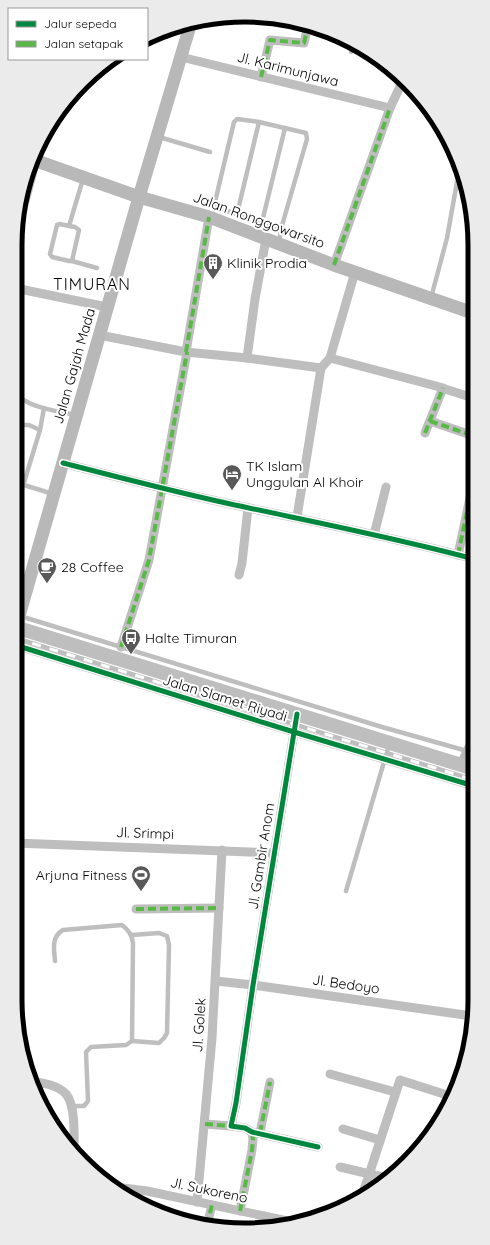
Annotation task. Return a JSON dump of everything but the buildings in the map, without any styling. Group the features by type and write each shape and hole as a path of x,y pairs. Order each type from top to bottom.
{"main road":[{"name":"Jalan Gajah Mada","path":"22,609 107,308 189,29"},
{"name":"Jalan Ronggowarsito","path":"39,161 139,197 210,217 355,272 468,311"},
{"path":"22,628 119,653 296,719 388,747 468,767"}],"street":[{"path":"261,77 270,40 304,43 307,31"},
{"name":"Jl. Karimunjawa","path":"181,57 390,108"},
{"path":"334,264 390,108 401,85"},
{"path":"119,653 149,560 210,217"},
{"path":"247,358 255,299 266,239"},
{"path":"297,517 321,368 330,358 355,272"},
{"path":"22,290 107,308"},
{"path":"100,335 187,352 321,368"},
{"path":"330,358 468,396"},
{"path":"425,433 443,388"},
{"path":"430,421 468,434"},
{"path":"63,463 248,508 297,517 468,558"},
{"path":"374,535 386,487"},
{"path":"458,555 468,507"},
{"path":"240,575 248,508"},
{"name":"Jalan Slamet Riyadi","path":"22,647 294,732 468,784"},
{"name":"Jl. Gambir Anom","path":"231,1126 236,1103 253,985 296,719"},
{"name":"Jl. Srimpi","path":"22,843 274,852"},
{"name":"Jl. Golek","path":"197,1202 205,1124 216,981 222,850"},
{"path":"136,909 220,908"},
{"name":"Jl. Bedoyo","path":"216,981 468,1015"},
{"path":"330,1074 396,1092"},
{"path":"365,1188 399,1081 401,1080 446,1096"},
{"path":"240,1211 253,1139 270,1082"},
{"path":"38,1083 54,1086 66,1094 72,1106 74,1143"},
{"path":"205,1124 245,1128 318,1147"},
{"path":"343,1129 380,1140"},
{"path":"340,1167 381,1177"},
{"name":"Jl. Sukoreno","path":"126,1188 147,1191 282,1220"},
{"path":"208,1220 212,1205"}],"lane":[{"path":"279,244 281,229 307,139 306,133 259,122 237,119 234,122 215,202 220,208 281,229"},
{"path":"237,214 259,122"},
{"path":"262,222 285,128"},
{"path":"157,136 210,152"},
{"path":"69,226 83,177"},
{"path":"431,298 447,238 458,180"},
{"path":"72,261 79,230 75,227 60,224 57,226 50,254 52,257 97,268"},
{"path":"22,398 44,408 77,415"},
{"path":"22,491 40,430 44,408"},
{"path":"22,426 26,425 40,430"},
{"path":"24,485 54,494"},
{"path":"119,653 374,725 468,748"},
{"path":"346,891 388,747"},
{"path":"55,961 54,942 58,933 63,930 122,925 128,930 132,936 133,943 132,1041"},
{"path":"72,1106 84,1106 88,1101 86,1052 91,1046 126,1045 132,1041 159,1043 167,1033 169,946 167,936 159,933 132,936"}],"railway":[{"path":"22,640 468,778"}],"marked path":[{"path":"261,77 270,40 304,43 307,31"},
{"path":"334,265 390,108"},
{"path":"186,352 209,217"},
{"path":"121,647 149,560 187,352"},
{"path":"425,433 443,388"},
{"path":"430,421 468,434"},
{"path":"458,555 468,507"},
{"path":"136,909 219,908"},
{"path":"260,1133 270,1082"},
{"path":"205,1124 231,1126"},
{"path":"240,1211 252,1150 252,1132"},
{"path":"208,1220 212,1205"}],"cycle path":[{"path":"63,463 202,498 390,538 468,558"},
{"path":"22,647 468,784"},
{"path":"297,714 253,985 236,1103 231,1126 245,1128 252,1132 318,1147"}],"place":[{"name":"Klinik Prodia","path":"213,280"},
{"name":"TK Islam Unggulan Al Khoir","path":"232,491"},
{"name":"28 Coffee","path":"47,584"},
{"name":"Halte Timuran","path":"131,655"},
{"name":"Arjuna Fitness","path":"141,892"}],"district":[{"name":"TIMURAN","path":"92,284"}]}
